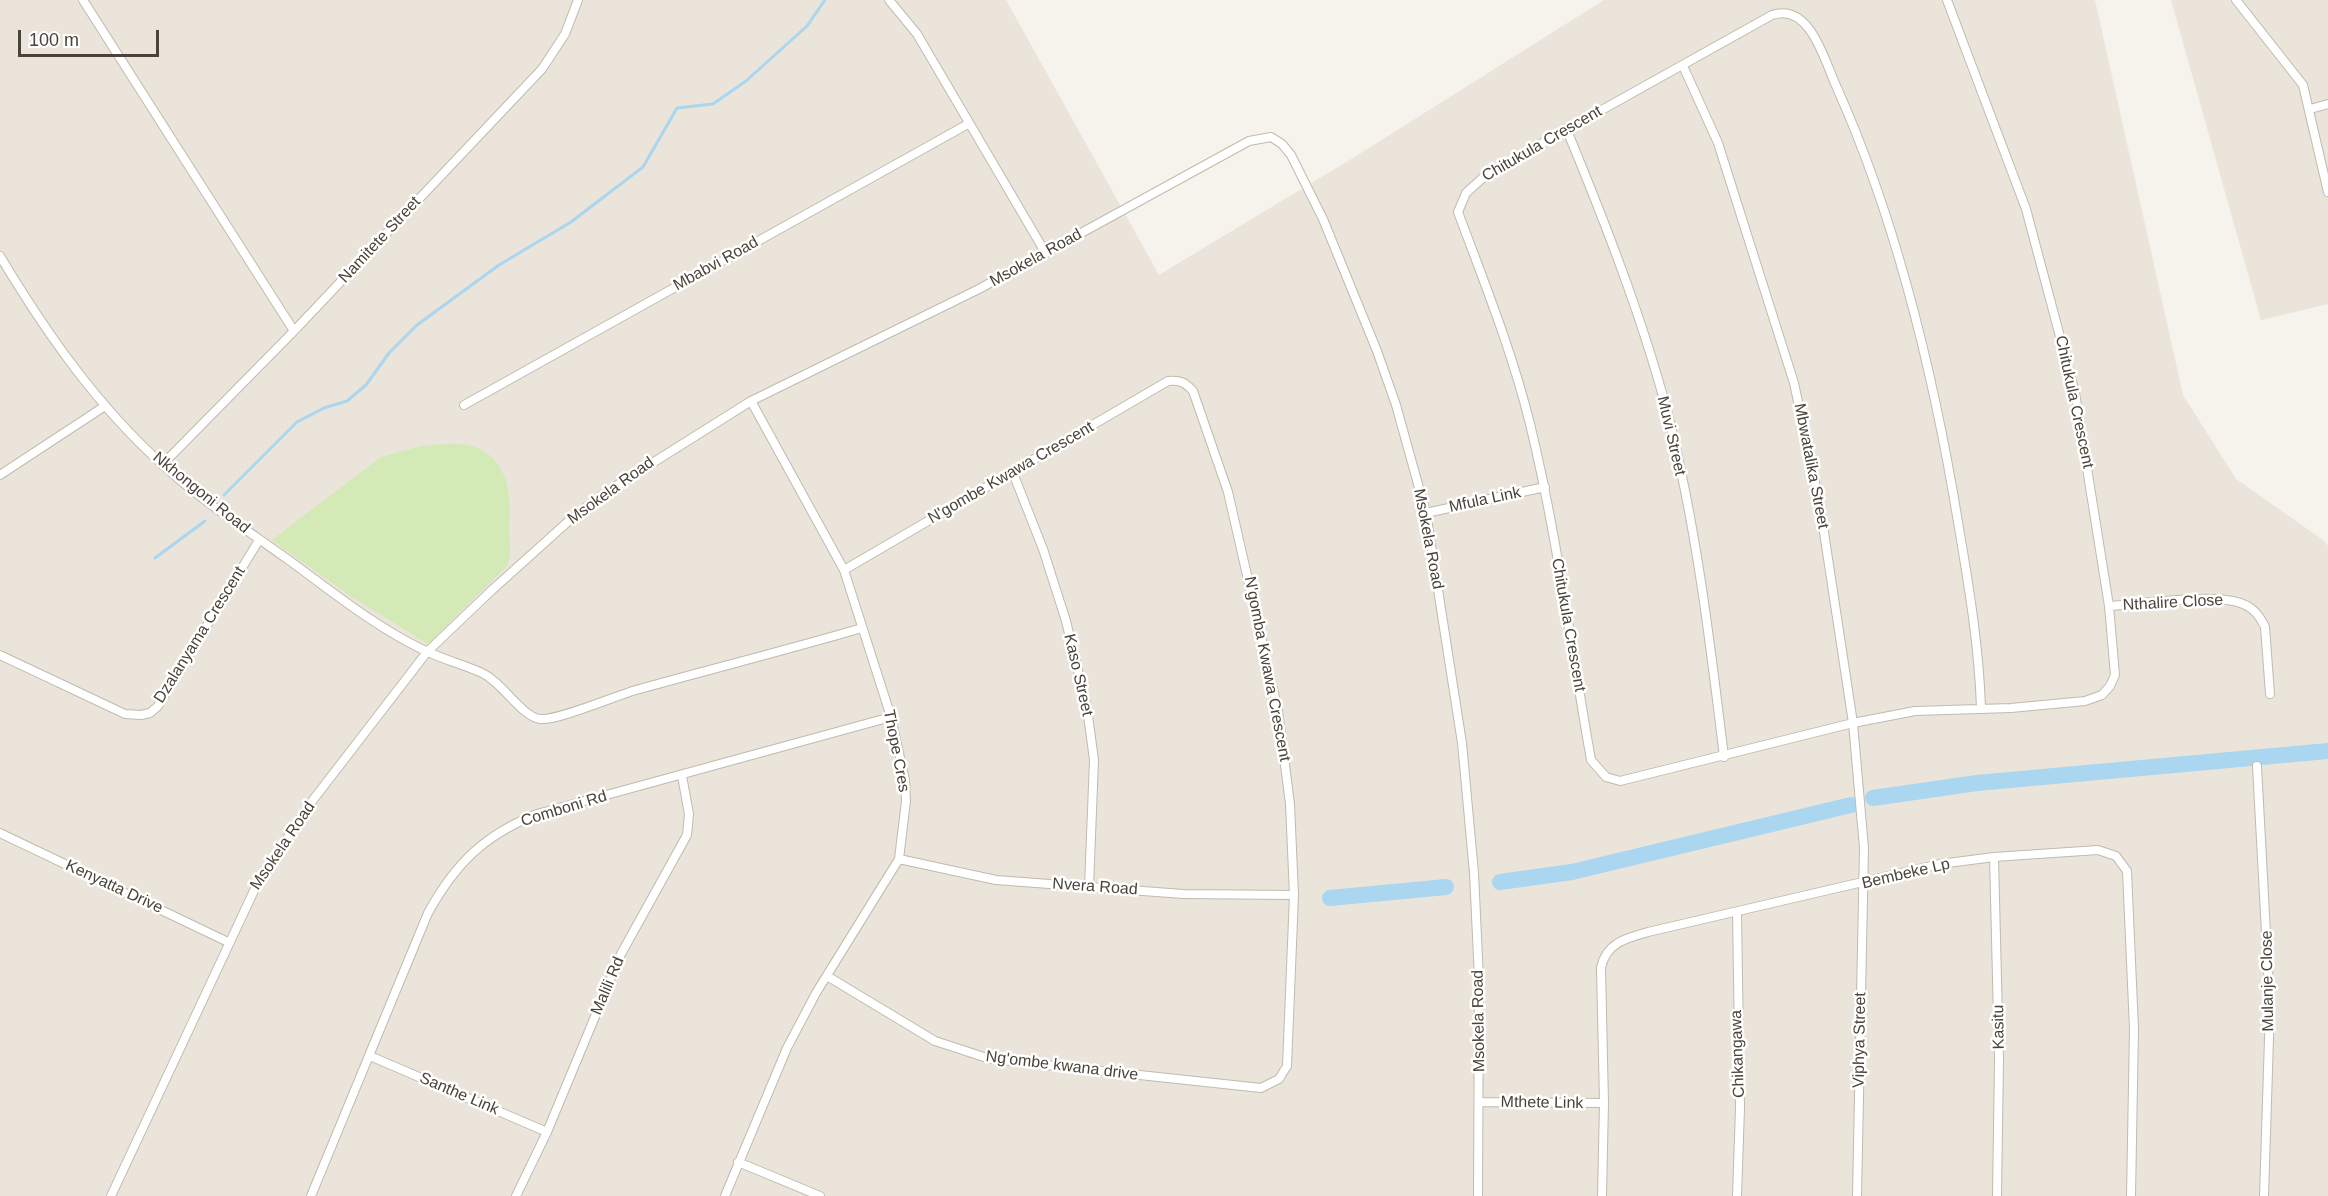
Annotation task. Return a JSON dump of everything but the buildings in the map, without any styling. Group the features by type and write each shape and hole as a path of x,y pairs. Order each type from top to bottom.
{"street":[{"path":"83,0 294,331"},
{"name":"Namitete Street","path":"162,465 294,331 542,69 565,34 578,0"},
{"path":"889,0 917,34 1045,252"},
{"name":"Chitukula Crescent","path":"1947,0 2022,198 2055,311 2075,393 2109,606 2115,675 2110,686 2102,695 2085,701 2041,706 1916,711 1853,723 1724,757 1620,781 1606,777 1595,766 1587,735 1545,487 1511,357 1458,212 1466,193 1487,174 1566,128 1777,13 1794,15 1810,29 1845,107 1877,189 1925,357 1951,478 1971,599 1981,708"},
{"path":"2236,0 2303,85 2328,192"},
{"name":"Mbwatalika Street","path":"1683,66 1718,143 1794,383 1820,506 1853,723 1864,848 1863,883"},
{"path":"2310,109 2328,104"},
{"name":"Mbabvi Road","path":"464,405 968,124"},
{"name":"Muvi Street","path":"1566,128 1621,270 1666,411 1704,596 1724,757"},
{"name":"Msokela Road","path":"111,1196 259,880 307,809 427,652 572,518 651,462 751,401 979,289 1249,141 1271,137 1282,144 1291,155 1349,277 1396,405 1425,513 1462,742 1479,979 1478,1196"},
{"name":"Nkhongoni Road","path":"0,256 42,322 105,406 162,465 204,500 357,610 427,652 485,674 496,681 532,717 540,719 561,716 638,690 862,628"},
{"name":"N'gombe Kwawa Crescent","path":"843,570 1168,381 1178,380"},
{"name":"N'gomba Kwawa Crescent","path":"1178,380 1193,391 1228,492 1261,627 1286,764 1294,895 1289,1046 1287,1066 1280,1079"},
{"name":"Thope Cres","path":"725,1196 787,1048 827,976 899,859 906,801 905,780 891,717 843,570 751,401"},
{"path":"0,475 105,406"},
{"name":"Kaso Street","path":"1013,473 1043,549 1066,621 1087,708 1094,760 1089,887"},
{"name":"Mfula Link","path":"1425,513 1545,487"},
{"name":"Dzalanyama Crescent","path":"0,655 125,714 150,713 158,706 259,540"},
{"name":"Nthalire Close","path":"2109,606 2218,599 2245,604 2260,617 2265,627 2270,694"},
{"name":"Comboni Rd","path":"311,1196 428,913 452,873 477,848 505,830 537,814 891,717"},
{"name":"Mulanje Close","path":"2257,766 2270,1007 2264,1196"},
{"name":"Malili Rd","path":"516,1196 547,1132 621,954 687,835 689,814 682,776"},
{"name":"Kenyatta Drive","path":"0,833 228,942"},
{"name":"Bembeke Lp","path":"1602,1196 1604,1103 1601,968 1605,955 1613,946 1625,938 1940,864 1994,857 2098,850 2116,856 2127,871 2134,1029 2131,1196"},
{"name":"Kasitu","path":"1994,857 1999,1060 1997,1196"},
{"name":"Nvera Road","path":"899,859 996,880 1207,895 1294,895"},
{"name":"Viphya Street","path":"1857,1196 1863,883"},
{"name":"Chikangawa","path":"1737,912 1740,1108 1737,1196"},
{"name":"Ng'ombe kwana drive","path":"827,976 935,1041 990,1059 1261,1088 1280,1079"},
{"name":"Santhe Link","path":"370,1056 547,1132"},
{"name":"Mthete Link","path":"1480,1102 1604,1103"},
{"path":"738,1162 820,1196"}],"shaded area":[{"path":"0,0 1006,0 1159,275 1353,158 1604,0 2095,0 2183,395 2236,479 2323,540 2328,546 2328,1196 0,1196"},
{"path":"2171,0 2328,0 2328,304 2261,320"}],"green space":[{"path":"459,444 483,451 493,458 500,468 505,478 510,502 510,551 507,566 428,644 352,597 272,540 381,457 421,446"}],"waterway":[{"path":"224,495 297,422 324,408 347,401 366,385 389,353 417,325 499,265 571,222 643,167 677,108 713,104 746,81 807,26 825,0"},
{"path":"155,558 205,521"},
{"path":"1873,798 1977,783 2328,751"},
{"path":"1500,882 1572,872 1851,805"},
{"path":"1330,898 1446,887"}]}
